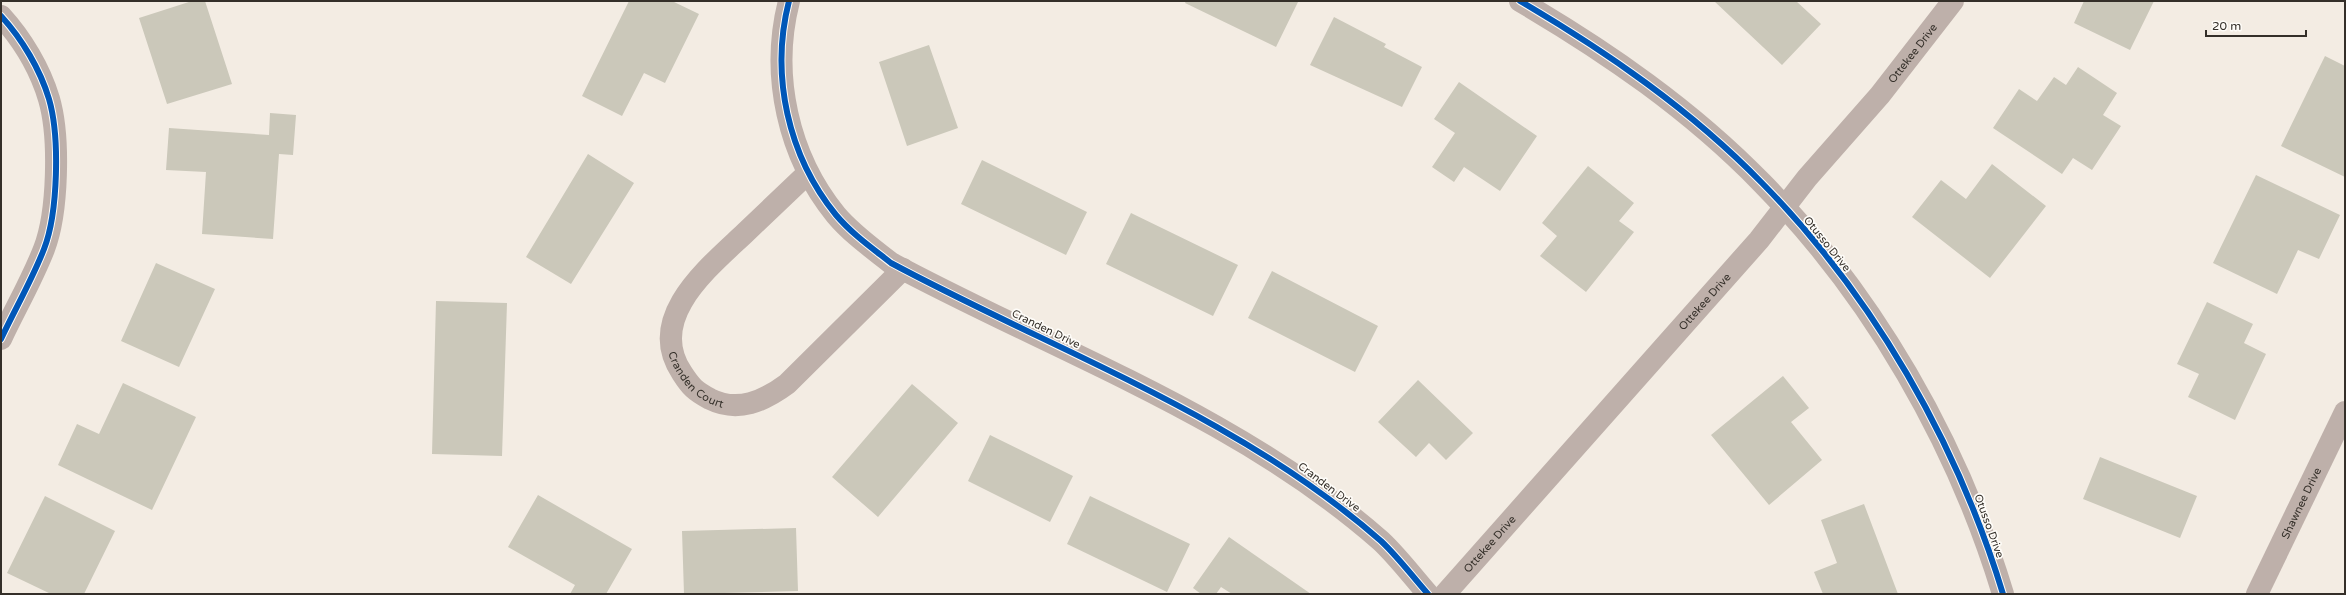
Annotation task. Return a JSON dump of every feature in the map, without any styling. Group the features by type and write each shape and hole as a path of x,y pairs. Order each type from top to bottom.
{"street":[{"name":"Cranden Drive","path":"790,1 782,41 783,95 796,147 808,173 821,195 856,236 891,263 1200,417 1286,467 1326,496 1383,543 1428,594"},
{"name":"Otusso Drive","path":"1520,1 1574,32 1657,90 1734,156 1785,208 1836,269 1880,331 1931,418 1964,488 2002,594"},
{"name":"Ottekee Drive","path":"1445,594 1759,240 1880,95 1953,1"},
{"path":"1,16 12,29 32,60 49,100 55,143 55,198 44,248 1,339"},
{"name":"Cranden Court","path":"808,173 707,269 690,289 677,311 670,335 673,360 694,391 719,404 744,406 767,398 787,384 904,269"},
{"name":"Shawnee Drive","path":"2257,594 2345,412"}],"building":[{"path":"192,1 205,1 232,84 167,104 139,18"},
{"path":"629,1 672,1 699,14 665,83 644,73 622,116 582,96"},
{"path":"1186,1 1298,2 1276,47 1185,3"},
{"path":"1714,1 1796,1 1821,24 1782,65"},
{"path":"2084,1 2154,1 2130,50 2074,23"},
{"path":"1334,17 1386,44 1384,47 1422,67 1402,107 1310,65"},
{"path":"929,45 958,128 907,146 879,62"},
{"path":"2325,56 2345,66 2345,177 2281,146"},
{"path":"2078,67 2117,93 2103,115 2121,126 2092,170 2073,158 2062,174 1993,128 2019,89 2037,101 2054,77 2066,85"},
{"path":"1459,82 1537,136 1500,191 1464,167 1454,182 1432,167 1455,133 1434,119"},
{"path":"270,113 296,115 293,155 279,154 273,239 202,234 206,172 166,170 169,128 269,135"},
{"path":"588,154 634,183 571,284 526,257"},
{"path":"982,160 1087,212 1066,255 961,204"},
{"path":"1992,164 2046,206 1990,278 1912,217 1941,180 1966,199"},
{"path":"1588,166 1634,203 1619,221 1634,232 1586,292 1540,256 1557,236 1542,223"},
{"path":"2256,175 2340,215 2319,259 2298,250 2277,294 2213,263"},
{"path":"1131,213 1238,265 1213,316 1106,264"},
{"path":"156,263 215,289 179,367 121,341"},
{"path":"1272,271 1378,326 1355,372 1248,318"},
{"path":"436,301 507,303 502,456 432,454"},
{"path":"2207,302 2253,324 2244,343 2266,354 2235,420 2188,397 2199,374 2177,364"},
{"path":"1783,376 1809,408 1791,422 1822,460 1769,505 1711,435"},
{"path":"1418,380 1473,433 1446,460 1429,443 1416,457 1378,422"},
{"path":"123,383 196,417 152,510 58,465 77,424 99,434"},
{"path":"912,384 958,423 878,517 832,477"},
{"path":"990,435 1073,476 1050,522 968,481"},
{"path":"2100,457 2197,496 2180,538 2083,499"},
{"path":"538,495 632,549 606,594 570,594 575,585 508,547"},
{"path":"45,496 115,531 84,594 51,594 7,573"},
{"path":"1090,496 1190,544 1167,592 1067,544"},
{"path":"1864,504 1898,594 1823,594 1814,572 1837,563 1821,520"},
{"path":"796,528 798,591 684,594 682,531"},
{"path":"1229,537 1311,594 1232,594 1221,587 1216,594 1201,594 1193,588"}],"cycle path":[{"path":"789,1 784,29 782,57 783,86 787,114 795,141 819,192 836,215 849,228 891,263 1145,388 1268,457 1326,497 1381,541 1428,594"},
{"path":"1520,1 1585,41 1647,84 1677,107 1735,156 1802,227 1840,274 1875,323 1907,374 1936,427 1962,482 1984,537 2003,594"},
{"path":"1,16 23,44 41,77 53,115 56,154 55,196 49,234 34,272 1,339"}]}
